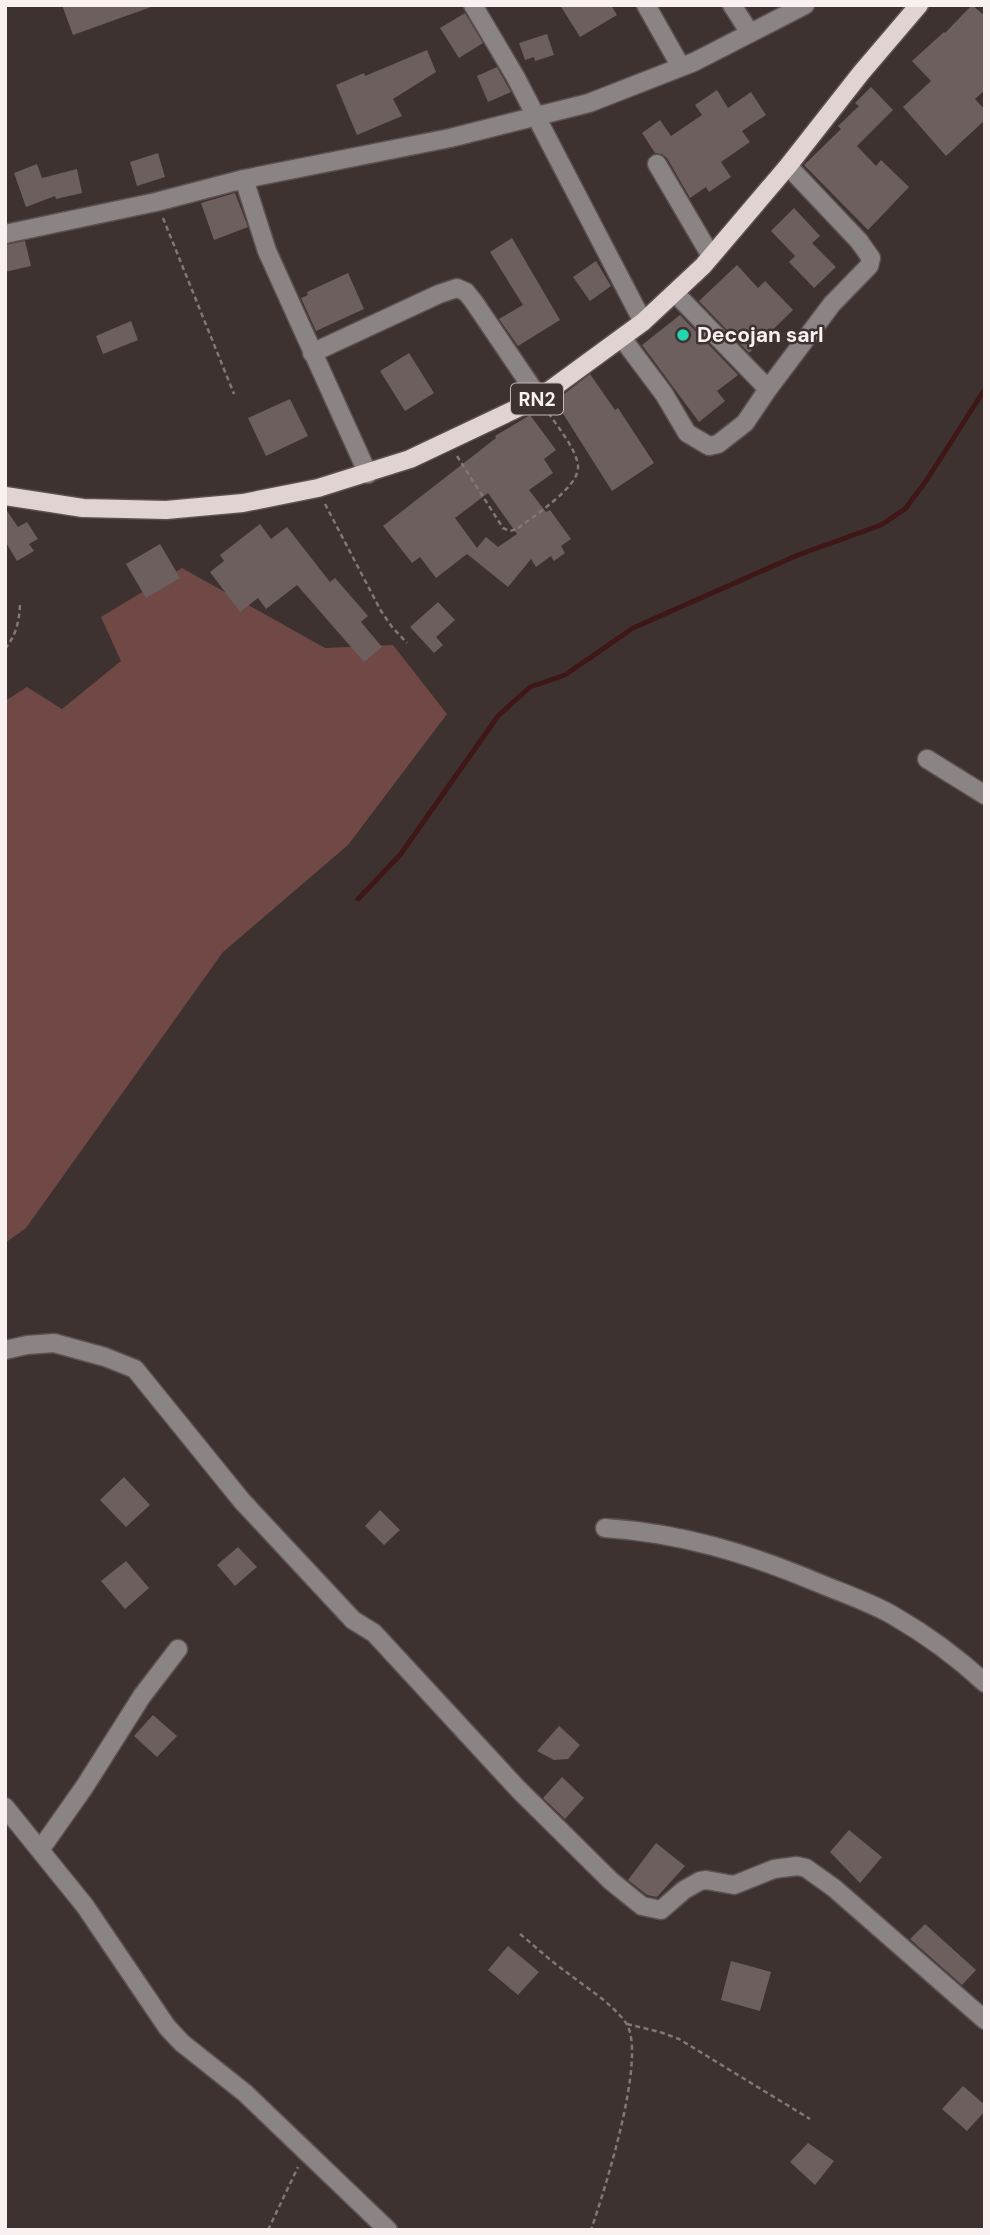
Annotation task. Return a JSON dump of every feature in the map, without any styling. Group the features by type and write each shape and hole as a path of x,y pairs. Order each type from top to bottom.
{"main road":[{"name":"RN2","path":"5,496 83,508 166,510 243,503 318,488 368,474 410,459 539,398 643,322 711,256 919,5"}],"street":[{"path":"473,5 496,42 643,322"},
{"path":"646,5 681,67"},
{"path":"732,5 750,33"},
{"path":"5,234 156,202 244,179 450,138 589,103 681,67 806,5"},
{"path":"657,164 711,256"},
{"path":"622,338 664,394 687,433 709,446 729,438 745,423 832,304 869,266 871,258 788,166"},
{"path":"244,179 267,251 368,474"},
{"path":"312,353 457,288 474,302 539,398"},
{"path":"675,293 768,389"},
{"path":"927,759 985,795"},
{"path":"5,1350 54,1343 105,1357 135,1369 225,1482 305,1570 353,1620 374,1633 518,1788 611,1881 636,1902 661,1910 684,1890 700,1881 734,1885 774,1869 797,1866 806,1868 834,1888 985,2020"},
{"path":"605,1528 654,1533 732,1550 872,1605 934,1642 985,1682"},
{"path":"40,1850 135,1707 178,1649"},
{"path":"5,1807 85,1906 167,2027 182,2043 245,2093 388,2230"}],"path":[{"path":"156,202 234,394"},
{"path":"447,441 503,528 510,531 517,529 570,486 577,475 578,464 539,398"},
{"path":"318,488 330,517 381,611 407,643"},
{"path":"5,649 15,636 20,605"},
{"path":"520,1934 607,2004 627,2024 631,2034 631,2062 624,2116 591,2230"},
{"path":"627,2024 679,2039 810,2119"},
{"path":"268,2230 305,2152"}],"shaded area":[{"path":"182,568 325,648 393,645 447,714 348,845 223,952 26,1228 5,1243 5,701 27,687 62,709 121,661 101,617"}],"building":[{"path":"62,5 151,5 151,7 73,35"},
{"path":"560,5 611,5 617,15 580,37"},
{"path":"972,5 985,16 985,90 975,99 985,110 985,120 946,156 903,107 931,81 912,61"},
{"path":"465,13 483,43 459,58 440,28"},
{"path":"547,34 554,55 535,61 534,57 525,60 519,43"},
{"path":"427,50 436,72 393,99 402,116 357,135 336,85"},
{"path":"497,67 511,92 488,102 477,76"},
{"path":"871,87 893,110 857,146 876,166 881,160 909,187 868,230 804,165 841,129 838,126 859,106 855,103"},
{"path":"717,90 728,108 751,92 766,115 742,131 750,142 721,162 731,177 709,192 706,187 690,198 667,158 655,153 642,133 660,120 671,136 702,115 695,105"},
{"path":"158,153 165,177 137,186 130,162"},
{"path":"37,164 42,178 77,169 82,193 56,199 55,196 26,207 14,173"},
{"path":"235,193 248,227 214,240 201,203"},
{"path":"794,208 820,236 812,243 836,267 814,288 789,262 795,256 771,231"},
{"path":"512,238 560,320 518,346 499,319 523,305 490,252"},
{"path":"25,241 31,266 5,272 5,245"},
{"path":"596,261 611,286 590,301 573,277"},
{"path":"737,265 758,288 765,281 793,310 749,353 699,301"},
{"path":"348,273 364,309 316,331 301,298 308,295 307,292"},
{"path":"680,315 738,375 717,391 725,401 699,422 642,345"},
{"path":"131,321 138,340 103,354 96,336"},
{"path":"409,353 434,393 405,411 380,371"},
{"path":"590,374 615,410 618,408 654,463 612,491 555,401"},
{"path":"290,399 308,436 266,456 248,418"},
{"path":"530,415 556,450 544,459 553,473 529,490 546,512 550,510 571,539 561,546 565,553 554,561 551,556 536,567 531,559 508,587 467,554 436,578 420,557 412,563 383,526 496,438 495,436","holes":["488,493 517,534 498,547 486,537 477,548 455,518"]},
{"path":"5,508 18,527 27,522 38,539 29,544 34,551 17,561 5,541"},
{"path":"260,524 271,539 287,527 330,582 335,578 368,616 361,622 382,647 364,662 297,585 266,609 258,598 240,612 210,572 224,561 220,555"},
{"path":"160,544 180,578 146,598 126,564"},
{"path":"438,602 455,620 436,637 443,645 434,653 410,627"},
{"path":"124,1477 150,1505 126,1527 100,1500"},
{"path":"380,1510 400,1530 384,1545 365,1526"},
{"path":"238,1547 257,1567 235,1586 217,1565"},
{"path":"126,1561 149,1588 125,1609 101,1581"},
{"path":"153,1715 177,1736 157,1757 134,1736"},
{"path":"559,1726 580,1745 568,1759 554,1760 537,1751"},
{"path":"562,1777 584,1798 565,1819 543,1798"},
{"path":"849,1830 882,1857 860,1883 830,1852"},
{"path":"656,1843 685,1866 657,1897 647,1895 628,1880"},
{"path":"925,1924 976,1970 962,1985 910,1939"},
{"path":"508,1946 539,1972 518,1995 488,1970"},
{"path":"731,1961 771,1972 760,2011 721,2000"},
{"path":"963,2086 985,2105 985,2111 967,2131 942,2109"},
{"path":"808,2143 834,2161 815,2185 790,2162"}],"waterway":[{"path":"358,899 400,855 498,716 530,687 565,675 633,628 798,555 881,525 905,509 985,389"}],"place":[{"name":"Decojan sarl","path":"683,335"}]}
